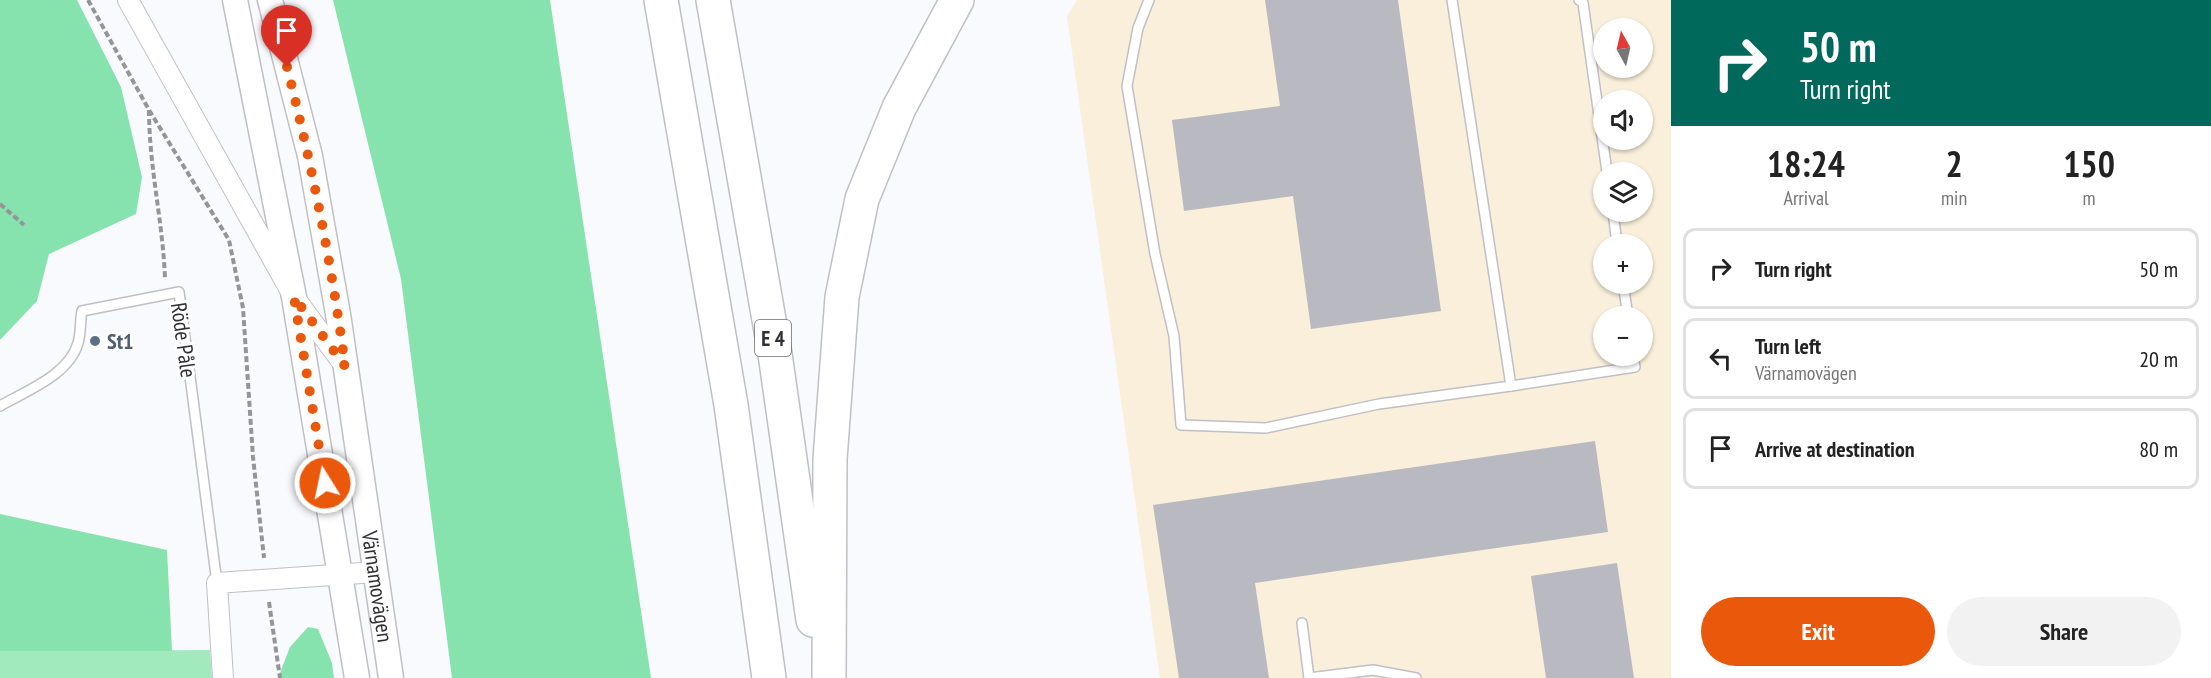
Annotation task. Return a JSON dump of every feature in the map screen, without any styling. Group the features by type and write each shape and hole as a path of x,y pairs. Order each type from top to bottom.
{"highway":[{"name":"E 4","path":"661,0 731,405 769,678"},
{"name":"E 4","path":"713,0 775,354 821,678"},
{"path":"829,678 830,459 842,297 862,199 899,108 957,0"}],"street":[{"path":"128,0 294,297 345,366"},
{"name":"Värnamovägen","path":"235,0 294,297 357,678"},
{"name":"Värnamovägen","path":"270,0 310,156 338,314 391,678"},
{"path":"217,583 376,572"},
{"name":"Röde Påle","path":"217,583 223,678"}],"lane":[{"path":"1149,0 1138,28 1127,86 1155,254 1174,336 1181,425 1266,428 1379,404 1635,366"},
{"path":"1452,0 1511,386"},
{"path":"1579,0 1583,3 1606,162"},
{"name":"Röde Påle","path":"0,406 47,380 70,360 78,343 82,311 178,292 217,583"},
{"path":"1302,623 1309,678 1373,670 1416,678"}],"path":[{"path":"88,0 149,110 229,240 243,308 253,457 272,635 280,678"},
{"path":"149,110 149,149 164,251 166,294"},
{"path":"0,204 24,225"}],"shaded area":[{"path":"1077,0 1671,0 1671,678 1160,678 1067,16"}],"green space":[{"path":"0,0 77,0 121,87 142,177 136,214 49,254 37,301 0,340"},
{"path":"333,0 550,0 651,678 452,678 401,279"},
{"path":"0,514 167,550 172,651 0,651"},
{"path":"308,627 318,629 332,663 334,678 278,678 290,647"},
{"path":"210,650 212,678 0,678 0,651"}],"building":[{"path":"1265,0 1398,0 1441,311 1311,329 1293,196 1184,211 1172,120 1280,106"},
{"path":"1595,441 1608,532 1255,583 1269,678 1179,678 1153,505"},
{"path":"1617,563 1634,678 1546,678 1531,576"}],"place":[{"name":"St1","path":"95,341"}],"route":[{"path":"287,67 310,156 345,366 294,297 325,483"}]}
